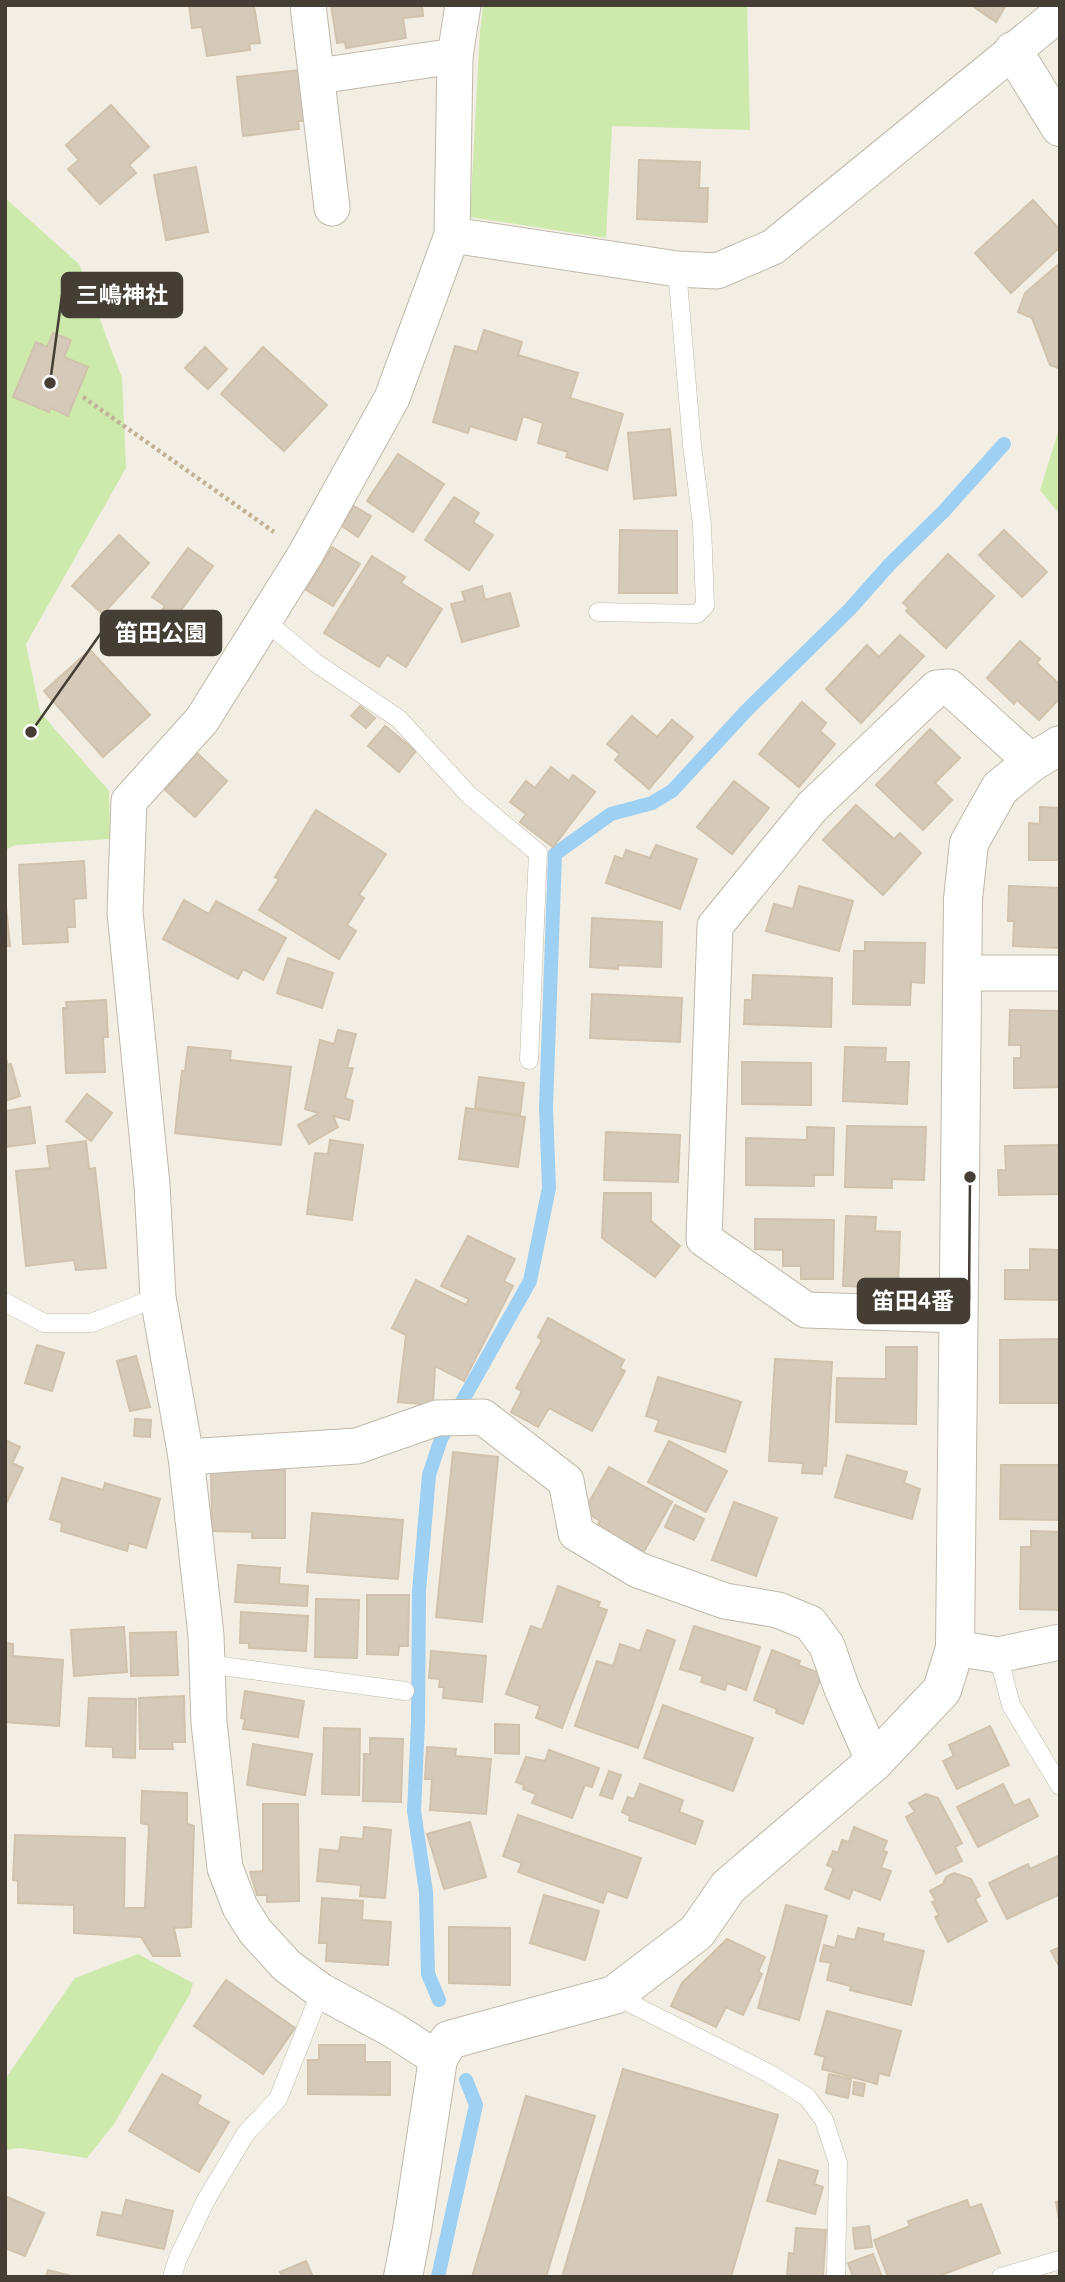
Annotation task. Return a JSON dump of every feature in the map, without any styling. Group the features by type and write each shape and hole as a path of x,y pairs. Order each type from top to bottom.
{"street":[{"path":"308,5 332,208"},
{"path":"438,2059 393,2030 321,1990 287,1966 255,1931 240,1908 225,1868 209,1723 205,1635 186,1457 158,1297 152,1185 125,912 129,801 202,720 306,555 392,398 452,235 456,57 463,5"},
{"path":"452,235 677,269 717,271 773,247 1060,13"},
{"path":"1013,51 1060,127"},
{"path":"318,76 456,57"},
{"path":"403,2277 438,2059 449,2040 614,1995 697,1932 728,1887 874,1762 942,1690 955,1648 963,899 969,843 1000,788 1046,753 949,687 937,688 812,807 715,926 704,1240 806,1310 958,1315"},
{"path":"962,973 1060,974"},
{"path":"186,1457 357,1446 438,1418 483,1417 566,1481 576,1533 638,1570 724,1601 778,1609 810,1623 827,1646 842,1689 874,1762"},
{"path":"955,1648 998,1655 1060,1642"}],"lane":[{"path":"598,612 697,614 705,606 702,525 692,445 677,269"},
{"path":"264,620 316,663 399,719 469,795 538,853 530,1060"},
{"path":"5,1302 44,1323 91,1323 158,1297"},
{"path":"998,1655 1011,1705 1060,1786"},
{"path":"207,1664 405,1691"},
{"path":"172,2277 206,2200 246,2133 278,2099 321,1990"},
{"path":"614,1995 770,2074 807,2097 824,2120 838,2163 836,2277"},
{"path":"1001,2277 1060,2260"}],"path":[{"path":"83,397 306,555"}],"green space":[{"path":"483,5 747,5 750,130 612,126 606,238 470,217"},
{"path":"5,198 79,264 122,378 126,468 26,644 40,712 109,791 110,839 16,845 5,850"},
{"path":"1060,426 1060,515 1040,490"},
{"path":"138,1954 193,1983 190,1994 114,2124 87,2158 20,2148 5,2150 5,2079 75,1978"}],"building":[{"path":"189,5 254,6 260,43 249,44 250,50 207,56 202,27 192,28"},
{"path":"331,5 422,5 423,16 403,18 406,38 346,48 345,42 337,43"},
{"path":"971,5 1006,5 996,22"},
{"path":"300,70 306,121 298,121 299,129 243,136 237,77"},
{"path":"111,105 149,147 129,165 136,173 100,204 68,169 79,160 66,145"},
{"path":"639,160 700,162 699,188 708,188 707,222 637,219"},
{"path":"196,167 208,232 166,240 154,175"},
{"path":"1033,200 1060,230 1060,247 1011,293 975,253"},
{"path":"1060,263 1058,368 1050,365 1032,318 1018,312 1025,293"},
{"path":"484,330 522,342 518,355 578,373 570,398 623,414 607,470 566,457 568,452 538,443 543,423 523,416 516,440 470,426 468,433 433,422 455,346 477,352"},
{"path":"53,333 71,340 64,357 88,367 68,416 51,408 49,412 13,397 36,342 47,347"},
{"path":"205,347 227,369 208,389 185,368"},
{"path":"263,347 327,405 284,451 221,394"},
{"path":"670,429 676,495 634,499 628,433"},
{"path":"398,454 444,484 413,532 367,501"},
{"path":"454,497 479,513 473,522 493,535 469,570 425,540"},
{"path":"354,506 371,516 358,537 342,526"},
{"path":"620,530 677,531 677,593 619,593"},
{"path":"1004,530 1047,572 1022,597 979,555"},
{"path":"119,535 149,563 103,614 72,586"},
{"path":"332,547 360,564 333,606 306,590"},
{"path":"188,548 213,566 174,620 161,611 165,606 152,597"},
{"path":"948,554 994,596 946,648 906,611 909,608 903,603"},
{"path":"372,556 405,577 401,583 442,609 406,667 387,655 379,667 324,633"},
{"path":"482,586 485,600 510,593 519,626 462,642 451,604 465,601 462,592"},
{"path":"900,635 924,656 861,723 826,689 867,645 879,657"},
{"path":"1020,641 1040,659 1037,663 1060,685 1060,698 1039,720 1017,700 1014,704 987,678"},
{"path":"90,650 150,715 103,757 44,691"},
{"path":"802,702 826,723 820,731 835,744 799,787 759,754"},
{"path":"360,706 375,718 366,728 351,716"},
{"path":"632,716 657,737 672,720 693,737 649,789 615,760 620,754 607,744"},
{"path":"385,726 416,751 399,772 368,746"},
{"path":"930,729 960,758 935,783 952,800 923,830 876,785"},
{"path":"197,753 227,781 195,817 165,790"},
{"path":"551,767 569,781 573,775 595,792 553,847 520,822 526,814 510,802 526,781 535,788"},
{"path":"734,781 769,808 732,854 697,827"},
{"path":"856,805 894,839 900,833 921,853 883,895 823,840"},
{"path":"1040,807 1060,808 1060,860 1029,860 1029,823 1040,824"},
{"path":"316,810 386,854 359,895 364,898 347,925 356,931 339,959 259,910 279,879 275,877"},
{"path":"656,845 697,859 680,909 606,883 615,856 623,859 626,850 650,858"},
{"path":"84,861 86,898 74,899 75,927 67,927 68,942 23,944 19,865"},
{"path":"799,886 853,901 839,951 766,931 774,904 793,909"},
{"path":"1009,886 1060,888 1060,948 1013,946 1014,921 1008,921"},
{"path":"5,897 10,946 5,946"},
{"path":"184,900 209,914 216,901 286,938 263,980 243,969 238,979 163,939"},
{"path":"592,918 662,922 661,967 590,967"},
{"path":"865,942 925,943 924,983 911,982 910,1005 853,1004 854,951 865,951"},
{"path":"288,958 333,973 322,1008 277,993"},
{"path":"753,975 832,978 831,1027 744,1024 745,1000 752,1000"},
{"path":"592,994 682,998 680,1042 590,1038"},
{"path":"106,1000 108,1037 103,1037 105,1072 66,1073 63,1008 67,1008 66,1002"},
{"path":"1010,1010 1060,1011 1060,1087 1014,1088 1014,1058 1021,1058 1021,1045 1009,1045"},
{"path":"338,1030 356,1034 347,1068 353,1068 345,1098 353,1101 349,1120 333,1116 338,1127 309,1144 298,1125 319,1113 305,1109 320,1040 334,1044"},
{"path":"188,1047 231,1051 230,1060 291,1067 281,1145 175,1133 182,1071 185,1071"},
{"path":"845,1047 886,1048 885,1062 909,1062 907,1104 843,1101"},
{"path":"5,1056 8,1065 11,1064 20,1096 5,1101"},
{"path":"742,1062 811,1063 811,1105 742,1104"},
{"path":"479,1077 524,1083 520,1115 475,1108"},
{"path":"87,1094 112,1113 91,1141 66,1121"},
{"path":"30,1107 35,1143 5,1147 5,1111"},
{"path":"466,1108 525,1117 518,1167 459,1159"},
{"path":"847,1126 926,1127 924,1180 892,1179 892,1188 845,1187"},
{"path":"807,1127 834,1128 833,1175 814,1175 814,1186 746,1185 746,1138 807,1140"},
{"path":"606,1132 680,1135 678,1182 604,1180"},
{"path":"330,1140 363,1145 352,1220 307,1214 315,1153 328,1154"},
{"path":"86,1141 89,1169 95,1168 106,1268 76,1270 74,1260 26,1266 16,1171 50,1168 47,1146"},
{"path":"1060,1145 1060,1194 999,1195 998,1170 1006,1170 1005,1146"},
{"path":"604,1193 651,1193 651,1221 680,1246 655,1277 602,1238"},
{"path":"846,1216 876,1217 875,1231 900,1232 898,1288 843,1286"},
{"path":"755,1219 834,1220 833,1279 801,1279 801,1266 783,1266 783,1250 755,1249"},
{"path":"468,1236 515,1259 504,1281 513,1286 464,1381 435,1366 433,1405 398,1402 406,1335 392,1328 416,1280 466,1305 469,1299 441,1286"},
{"path":"1030,1249 1060,1250 1060,1300 1005,1299 1005,1270 1030,1270"},
{"path":"548,1318 624,1360 620,1368 625,1371 592,1431 549,1408 538,1427 511,1412 522,1391 516,1388 542,1340 538,1337"},
{"path":"1060,1339 1060,1403 1000,1403 1000,1340"},
{"path":"37,1345 64,1353 52,1391 25,1383"},
{"path":"886,1347 917,1347 916,1424 836,1422 837,1378 886,1379"},
{"path":"136,1356 150,1407 130,1411 117,1361"},
{"path":"775,1359 832,1362 826,1466 823,1465 822,1474 802,1473 803,1463 769,1461"},
{"path":"658,1377 741,1402 725,1452 655,1431 659,1420 646,1416"},
{"path":"135,1419 151,1420 150,1437 134,1436"},
{"path":"5,1440 20,1447 12,1463 23,1468 5,1506"},
{"path":"669,1441 727,1471 706,1512 648,1482"},
{"path":"453,1452 498,1457 482,1622 436,1617"},
{"path":"847,1455 907,1472 904,1483 920,1489 912,1519 835,1497"},
{"path":"1001,1465 1060,1465 1060,1520 1000,1519"},
{"path":"609,1467 672,1502 642,1555 596,1529 600,1521 584,1511"},
{"path":"211,1470 285,1470 285,1538 252,1538 252,1532 212,1531"},
{"path":"62,1478 103,1490 105,1483 160,1499 146,1548 129,1543 127,1551 61,1531 62,1523 50,1519"},
{"path":"734,1502 777,1518 756,1576 712,1560"},
{"path":"675,1505 704,1519 694,1540 665,1527"},
{"path":"312,1513 403,1520 398,1579 307,1572"},
{"path":"1031,1531 1060,1532 1060,1610 1020,1609 1021,1547 1031,1547"},
{"path":"238,1565 280,1568 279,1584 308,1586 307,1606 235,1602"},
{"path":"558,1586 600,1602 598,1607 607,1610 562,1728 536,1718 540,1706 506,1694 531,1626 542,1630"},
{"path":"367,1595 409,1595 408,1646 399,1646 398,1655 367,1654"},
{"path":"316,1599 359,1600 357,1658 315,1657"},
{"path":"241,1612 308,1616 306,1651 249,1648 249,1643 240,1643"},
{"path":"694,1626 760,1647 746,1690 727,1683 725,1690 701,1682 703,1676 680,1669"},
{"path":"124,1627 127,1672 74,1676 71,1630"},
{"path":"647,1630 675,1640 638,1748 575,1726 597,1661 613,1666 620,1644 640,1651"},
{"path":"176,1632 178,1675 131,1676 130,1633"},
{"path":"5,1643 13,1644 13,1656 63,1660 59,1726 5,1722"},
{"path":"772,1650 800,1661 798,1665 822,1674 803,1724 754,1700"},
{"path":"431,1651 486,1656 482,1702 443,1698 444,1687 439,1687 440,1679 429,1678"},
{"path":"245,1691 304,1701 298,1737 243,1729 245,1719 241,1718"},
{"path":"184,1696 185,1742 172,1742 173,1749 140,1749 139,1698"},
{"path":"89,1698 136,1699 135,1758 113,1757 113,1747 86,1746"},
{"path":"663,1705 753,1738 733,1791 644,1758"},
{"path":"495,1724 519,1725 519,1754 495,1753"},
{"path":"990,1726 1009,1765 957,1789 943,1761 954,1756 949,1745"},
{"path":"324,1728 360,1729 359,1795 322,1794"},
{"path":"370,1738 403,1739 401,1802 363,1801 364,1754 370,1754"},
{"path":"253,1744 312,1754 305,1795 247,1785"},
{"path":"427,1747 456,1749 455,1756 491,1759 486,1814 430,1810 432,1779 425,1779"},
{"path":"549,1750 599,1768 592,1787 585,1785 572,1818 532,1803 536,1794 523,1789 524,1785 516,1782 526,1757 545,1761"},
{"path":"609,1771 621,1775 612,1799 600,1795"},
{"path":"640,1784 683,1800 679,1812 703,1821 695,1844 629,1820 630,1816 622,1812 628,1797 634,1799"},
{"path":"1003,1784 1014,1806 1029,1799 1038,1816 978,1847 957,1807"},
{"path":"142,1791 187,1793 187,1824 194,1826 191,1927 174,1928 180,1956 153,1956 141,1937 74,1933 74,1905 18,1903 18,1881 13,1880 15,1835 125,1838 124,1908 145,1908 149,1825 141,1823"},
{"path":"926,1794 938,1798 962,1843 955,1847 962,1861 936,1874 906,1817 915,1812 909,1803"},
{"path":"263,1804 298,1804 299,1901 267,1902 267,1895 257,1895 250,1872 263,1871"},
{"path":"518,1815 641,1858 627,1898 607,1891 603,1903 518,1872 522,1863 503,1856"},
{"path":"470,1822 486,1877 444,1889 427,1834"},
{"path":"364,1827 391,1830 385,1898 360,1896 361,1885 317,1881 320,1849 339,1851 341,1837 363,1839"},
{"path":"854,1827 887,1841 883,1851 887,1852 881,1868 891,1871 880,1900 853,1889 849,1899 825,1889 834,1868 827,1865 833,1851 838,1853 842,1840 849,1842"},
{"path":"1060,1855 1060,1894 1007,1919 989,1883 1028,1864 1030,1869"},
{"path":"954,1873 971,1879 980,1896 975,1899 987,1921 948,1942 935,1917 939,1915 932,1902 936,1901 930,1891 943,1884 946,1877"},
{"path":"544,1895 599,1911 585,1960 530,1943"},
{"path":"322,1898 363,1901 362,1920 391,1922 388,1965 326,1961 327,1943 319,1943"},
{"path":"786,1905 827,1916 799,2020 758,2008"},
{"path":"449,1927 510,1928 510,1985 449,1983"},
{"path":"858,1928 884,1934 882,1941 924,1951 911,2005 850,1990 851,1986 827,1980 831,1963 820,1961 824,1945 835,1948 838,1936 855,1940"},
{"path":"727,1939 765,1957 758,1972 762,1974 743,2015 726,2007 716,2027 671,2006 682,1983"},
{"path":"1060,1947 1060,1968 1051,1951"},
{"path":"226,1980 295,2028 263,2074 194,2026"},
{"path":"827,2011 901,2031 889,2076 879,2073 877,2084 822,2069 825,2057 815,2054"},
{"path":"319,2045 365,2045 365,2062 390,2062 390,2095 308,2094 308,2060 319,2060"},
{"path":"623,2069 778,2115 731,2277 562,2277"},
{"path":"162,2074 201,2096 197,2104 229,2122 199,2172 129,2131"},
{"path":"829,2074 851,2079 848,2098 826,2093"},
{"path":"854,2082 865,2084 863,2096 853,2094"},
{"path":"526,2096 595,2116 546,2277 472,2277"},
{"path":"779,2160 818,2171 814,2184 823,2187 815,2214 767,2201"},
{"path":"5,2196 44,2213 25,2256 5,2248"},
{"path":"126,2200 173,2211 164,2249 97,2235 102,2212 122,2216"},
{"path":"967,2200 970,2208 981,2204 1000,2253 936,2277 888,2277 874,2240 910,2226 908,2221"},
{"path":"1060,2201 1060,2225 1056,2202"},
{"path":"869,2226 872,2247 855,2249 853,2228"},
{"path":"796,2228 826,2230 823,2277 787,2276 789,2253 794,2254"},
{"path":"873,2254 882,2277 853,2277 848,2263"},
{"path":"306,2261 313,2277 283,2277 280,2272"},
{"path":"48,2270 75,2277 46,2277"}],"waterway":[{"path":"439,2000 428,1974 426,1892 414,1811 419,1591 429,1475 441,1439 530,1281 549,1188 546,1107 555,854 611,814 652,803 672,791 748,709 850,609 890,564 944,511 1004,444"},
{"path":"438,2277 476,2105 466,2080"}],"place":[{"name":"三嶋神社","path":"50,383"},
{"name":"笛田公園","path":"31,732"},
{"name":"笛田4番","path":"970,1177"}]}
